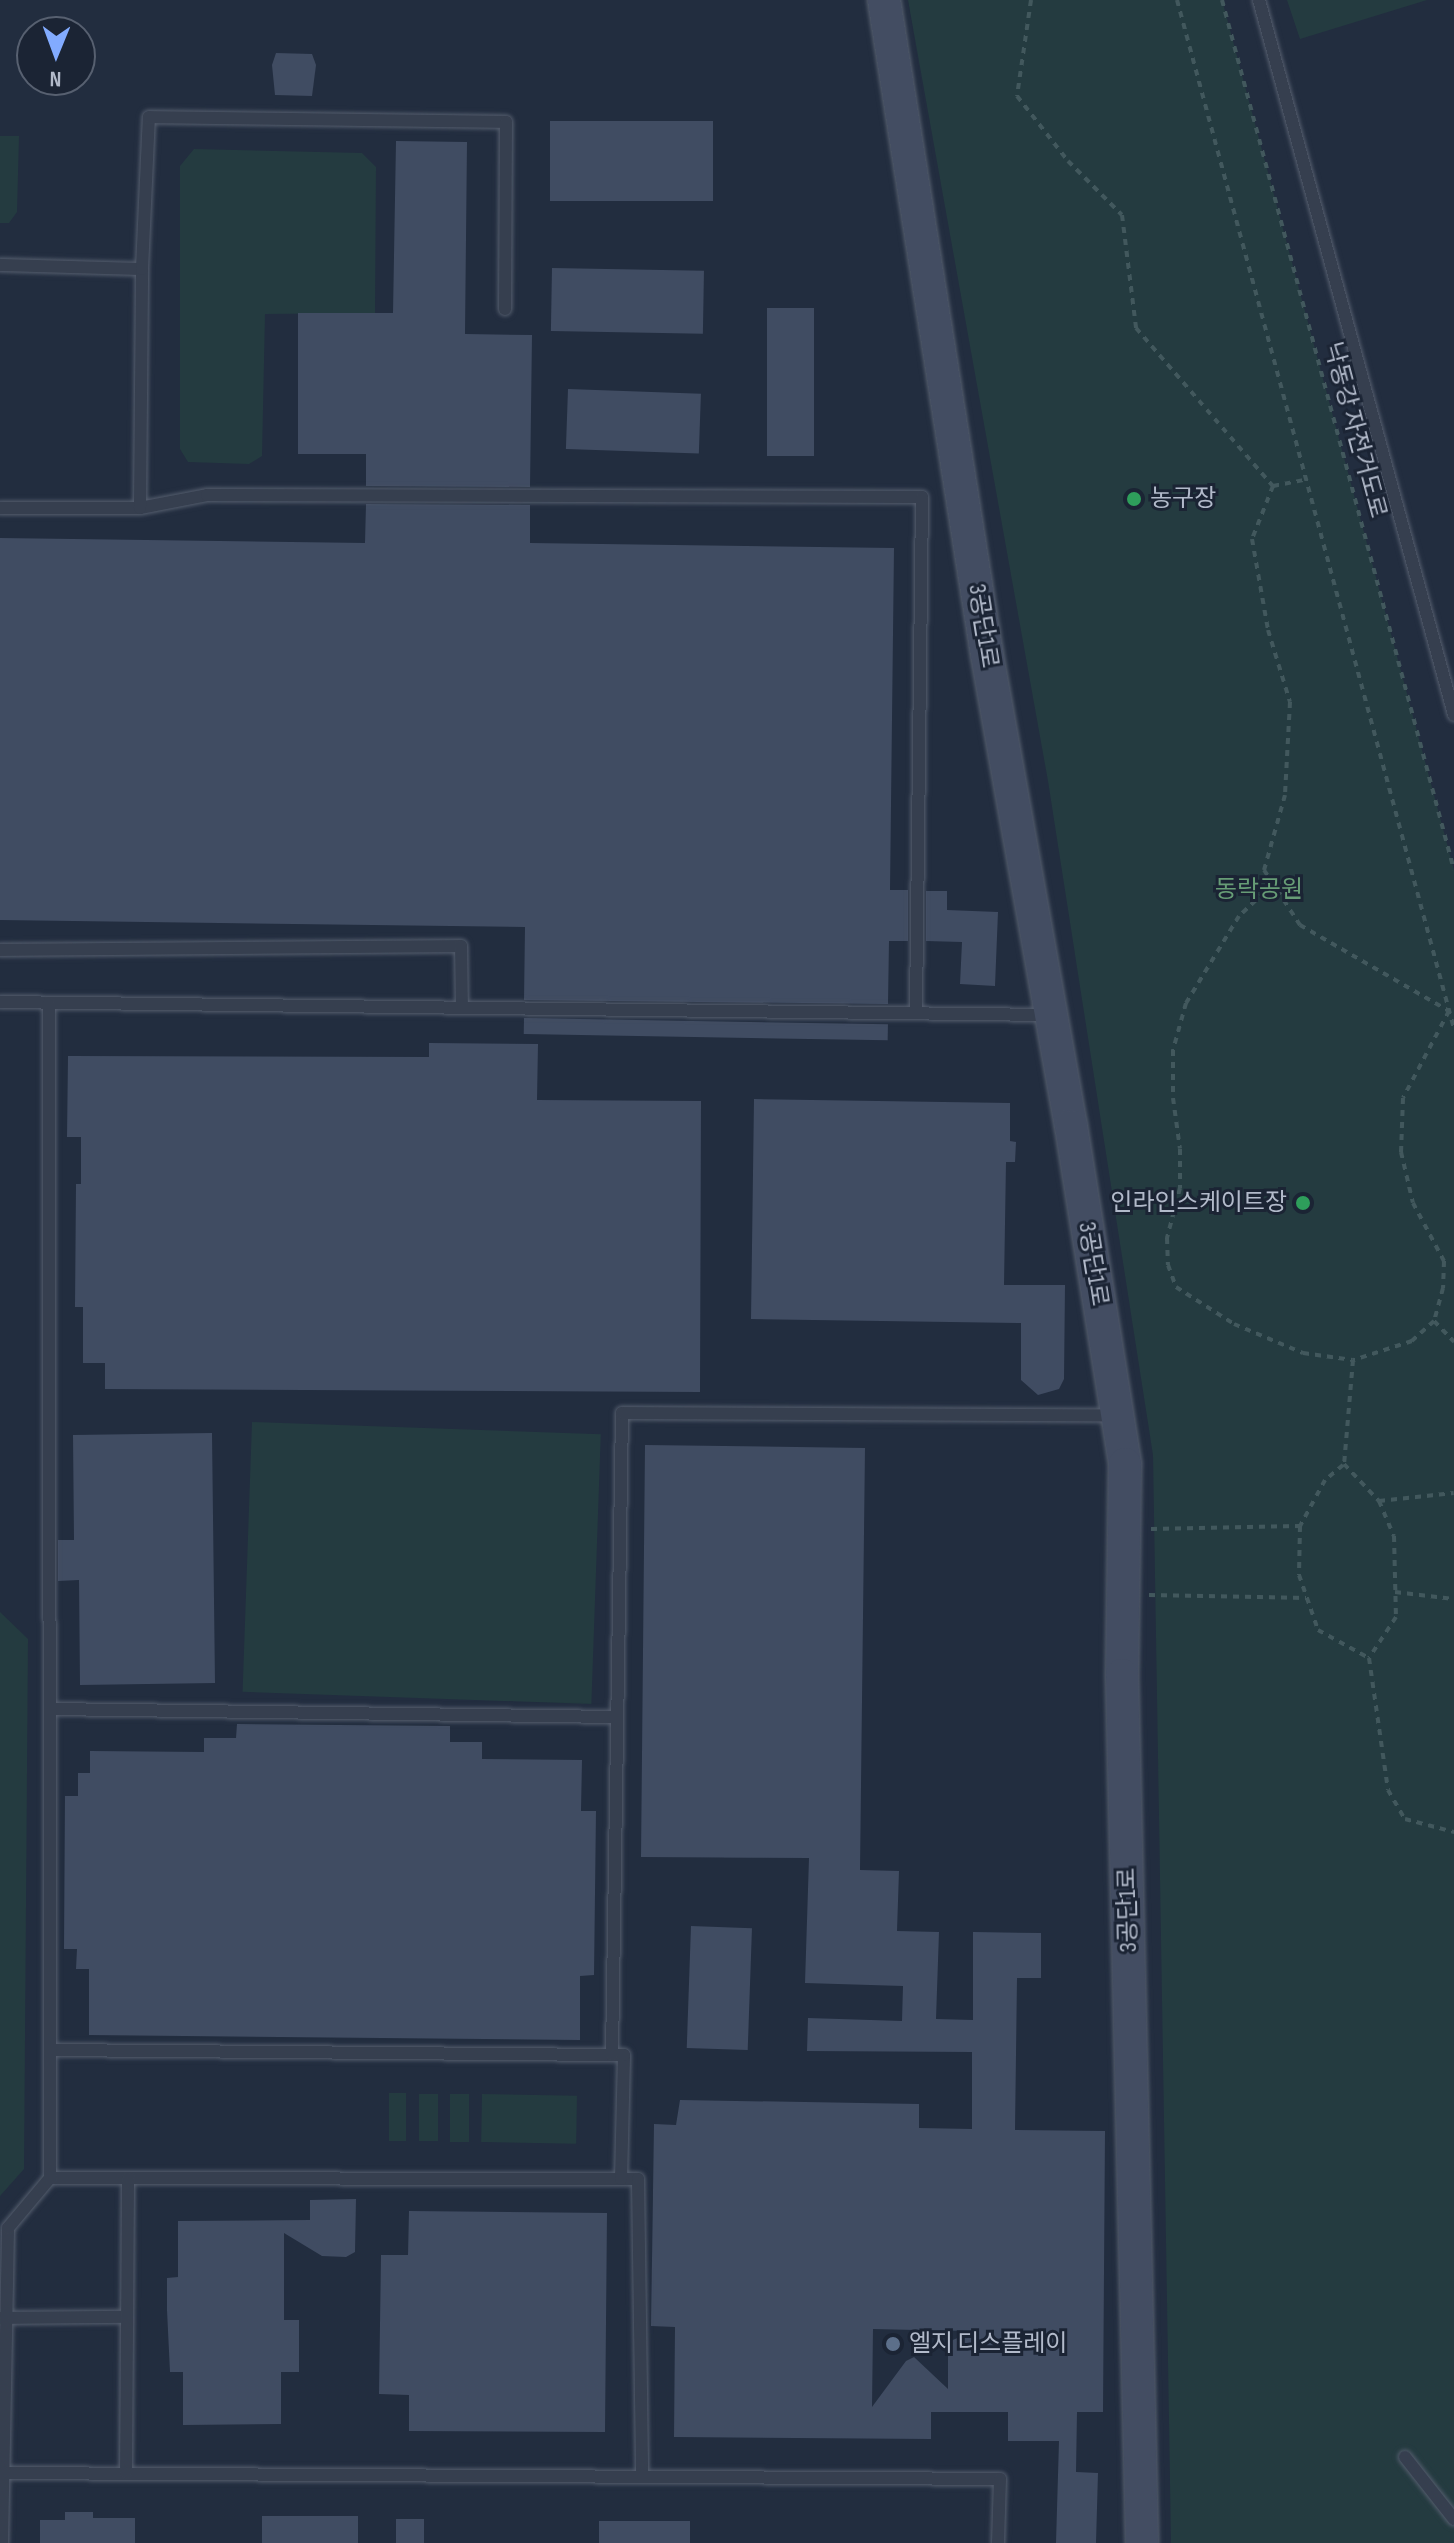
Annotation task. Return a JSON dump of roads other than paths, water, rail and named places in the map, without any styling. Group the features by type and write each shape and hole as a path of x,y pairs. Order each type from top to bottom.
{"street":[{"name":"3공단1로","path":"884,0 987,655 1052,1015 1125,1464 1122,1675 1142,2543"}],"lane":[{"path":"1259,0 1454,715"},
{"path":"140,508 142,269 149,117 506,122 505,309"},
{"path":"0,265 142,269"},
{"path":"0,508 140,508 207,495 922,497 916,1011"},
{"path":"0,950 461,946 462,1007"},
{"path":"0,1002 1052,1015"},
{"path":"2,2543 3,2318 8,2228 50,2178 49,1003"},
{"path":"612,2055 622,1413 1118,1416"},
{"path":"50,1709 616,1717"},
{"path":"50,2050 624,2055 621,2179"},
{"path":"50,2178 638,2179 642,2477"},
{"path":"126,2473 128,2178"},
{"path":"3,2318 127,2317"},
{"path":"1405,2457 1454,2519"},
{"path":"3,2473 1000,2479 998,2543"}],"place":[{"name":"농구장","path":"1134,499"},
{"name":"인라인스케이트장","path":"1303,1203"},
{"name":"엘지 디스플레이","path":"893,2344"}],"park label":[{"name":"동락공원","path":"1259,890"}]}
